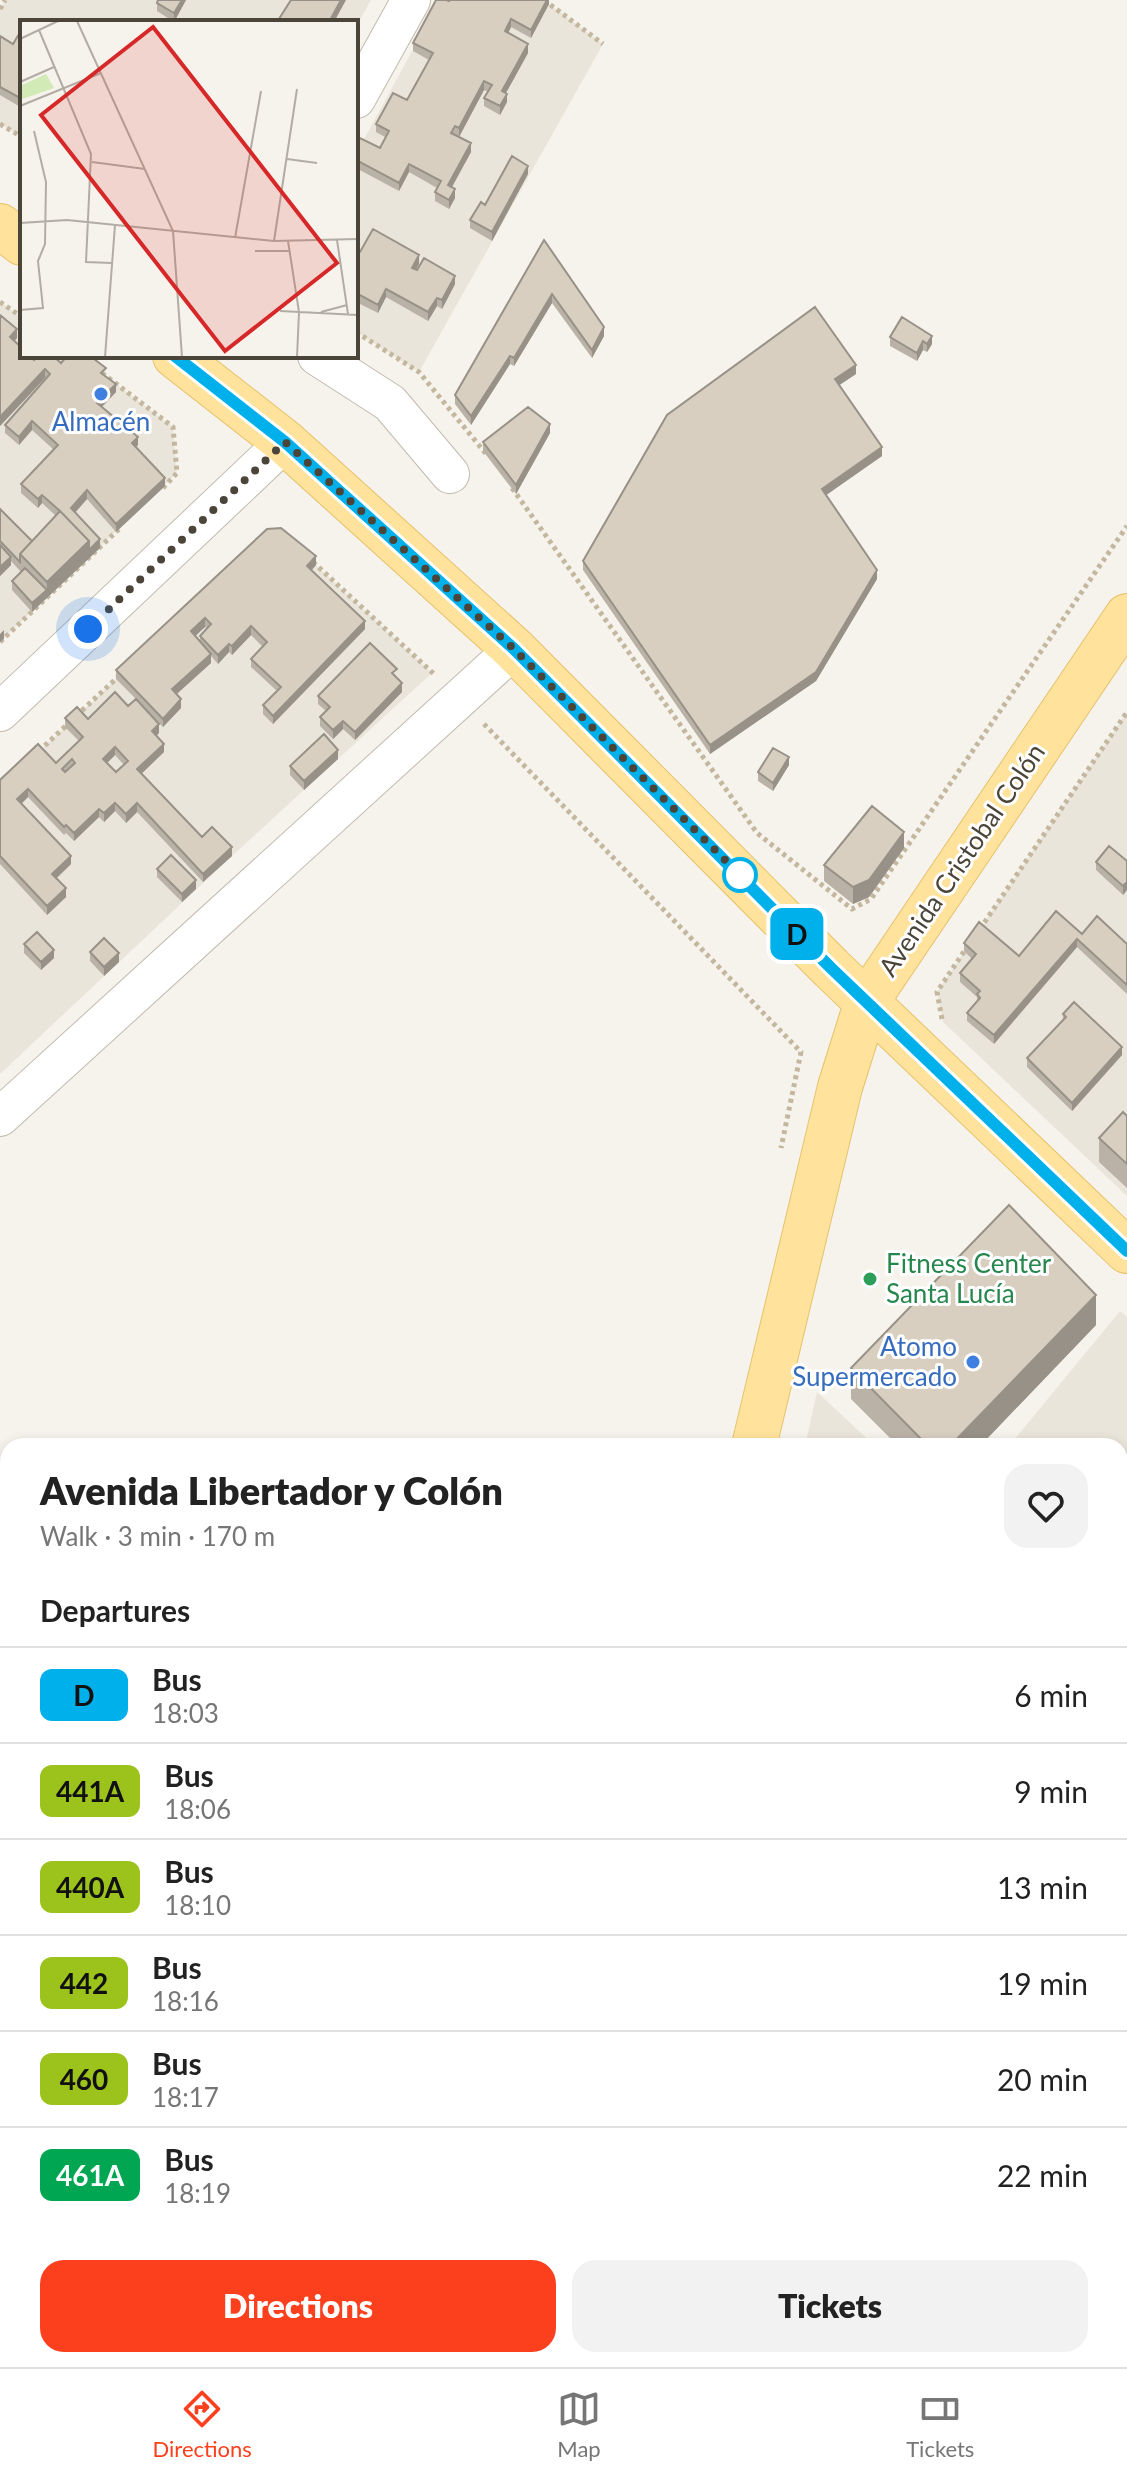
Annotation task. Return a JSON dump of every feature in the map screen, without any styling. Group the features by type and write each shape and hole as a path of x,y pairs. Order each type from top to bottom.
{"main road":[{"path":"0,226 20,241"},
{"path":"197,363 514,649 867,1001 1127,1251"},
{"name":"Avenida Cristobal Colón","path":"756,1438 840,1087 867,1001 1127,616"}],"street":[{"path":"358,95 411,0"},
{"path":"320,358 390,403 450,474"},
{"path":"0,712 285,442"},
{"path":"0,1117 514,649"}],"path":[{"path":"0,9 5,0"},
{"path":"544,0 603,44"},
{"path":"0,124 20,136"},
{"path":"0,302 20,316"},
{"path":"358,333 419,372 491,461"},
{"path":"97,370 173,427 177,473 156,494"},
{"path":"508,483 757,833 852,909 871,899 1127,526"},
{"path":"0,642 126,523"},
{"path":"308,558 460,699 801,1052 779,1159"},
{"path":"38,752 126,669"},
{"path":"979,931 1127,712"},
{"path":"943,1022 937,992 971,941"}],"shaded area":[{"path":"5,0 371,0 358,23 358,20 20,20 20,136 0,124 0,9"},
{"path":"440,0 544,0 603,44 419,372 358,333 358,150"},
{"path":"0,302 20,316 20,358 82,358 173,427 177,473 0,642"},
{"path":"267,537 316,565 432,673 0,1074 0,788"},
{"path":"1127,712 1127,1196 943,1022 937,992"},
{"path":"1120,1311 1127,1317 1127,1438 1016,1438"},
{"path":"817,1392 866,1438 807,1438"}],"building":[{"path":"158,0 182,0 174,13 157,3"},
{"path":"291,0 341,0 330,20 278,20"},
{"path":"436,0 547,0 531,30 511,19 505,31 528,44 502,91 507,94 500,106 484,98 492,85 484,81 459,128 455,126 451,133 471,143 448,185 455,189 449,200 435,192 441,181 409,164 399,183 358,161 360,138 380,148 389,131 376,124 393,93 407,100 433,53 413,43"},
{"path":"20,32 20,98 0,87 0,36 13,44"},
{"path":"512,156 528,166 492,232 470,220 481,202 485,205"},
{"path":"373,229 419,255 412,268 417,270 424,258 455,276 442,300 437,298 428,312 386,289 378,305 358,294 360,252"},
{"path":"544,240 604,327 592,350 552,294 514,358 510,356 471,416 455,395"},
{"path":"815,307 856,365 835,379 882,447 822,489 877,570 816,672 710,745 583,561 667,415"},
{"path":"0,315 17,329 10,337 20,346 20,358 55,358 61,363 65,358 93,358 106,368 101,373 116,384 97,403 138,437 132,443 165,478 116,524 87,490 71,508 100,539 89,550 89,541 60,511 42,495 38,499 21,484 58,445 32,421 19,437 5,425 50,374 45,369 0,417"},
{"path":"902,317 932,336 927,344 923,341 917,353 890,337"},
{"path":"528,407 550,424 516,485 483,442"},
{"path":"0,509 32,541 20,554 20,562 0,541"},
{"path":"60,511 89,541 47,582 20,554"},
{"path":"281,528 316,556 307,566 365,621 273,716 263,705 281,687 251,659 267,642 251,626 232,646 229,644 218,655 200,636 211,624 205,618 191,631 211,654 172,689 181,699 163,719 116,670 267,529"},
{"path":"0,545 11,557 0,567"},
{"path":"25,568 47,590 32,603 12,581"},
{"path":"370,643 397,669 392,673 402,683 355,732 343,721 333,730 320,717 330,707 318,696"},
{"path":"115,692 128,706 136,699 159,724 152,731 164,744 137,769 202,837 212,827 232,847 203,874 137,803 126,814 115,803 104,813 99,809 74,833 66,825 64,827 28,789 17,799 71,856 52,874 66,888 47,906 0,856 0,780 38,744 56,763 83,737 65,718 77,707 88,719","holes":["115,747 128,761 116,772 103,759","72,759 75,763 65,772 62,769"]},
{"path":"324,734 338,750 304,781 290,766"},
{"path":"773,748 789,757 773,783 758,772"},
{"path":"872,806 904,832 869,880 853,887 824,865"},
{"path":"1109,846 1127,861 1127,882 1123,886 1096,862"},
{"path":"171,855 196,880 182,894 157,869"},
{"path":"1056,911 1082,934 1097,916 1127,944 1127,985 1077,939 994,1035 967,1013 980,998 977,994 980,991 960,973 976,954 964,943 979,922 1019,956"},
{"path":"37,932 54,950 41,962 24,944"},
{"path":"104,938 119,953 104,967 90,952"},
{"path":"1074,1002 1122,1047 1072,1103 1027,1058 1066,1017 1063,1014"},
{"path":"1123,1112 1127,1116 1127,1164 1099,1138"},
{"name":"Atomo Supermercado","path":"1009,1205 1096,1295 958,1438 920,1438 851,1368"}],"bus line":[{"name":"D","path":"178,358 285,442 514,649 831,968 1127,1251"}],"place":[{"name":"Almacén","path":"101,394"},
{"name":"Fitness Center Santa Lucía","path":"870,1279"},
{"name":"Atomo Supermercado","path":"973,1362"}],"route":[{"path":"88,629 285,442 514,649 740,875"}]}
